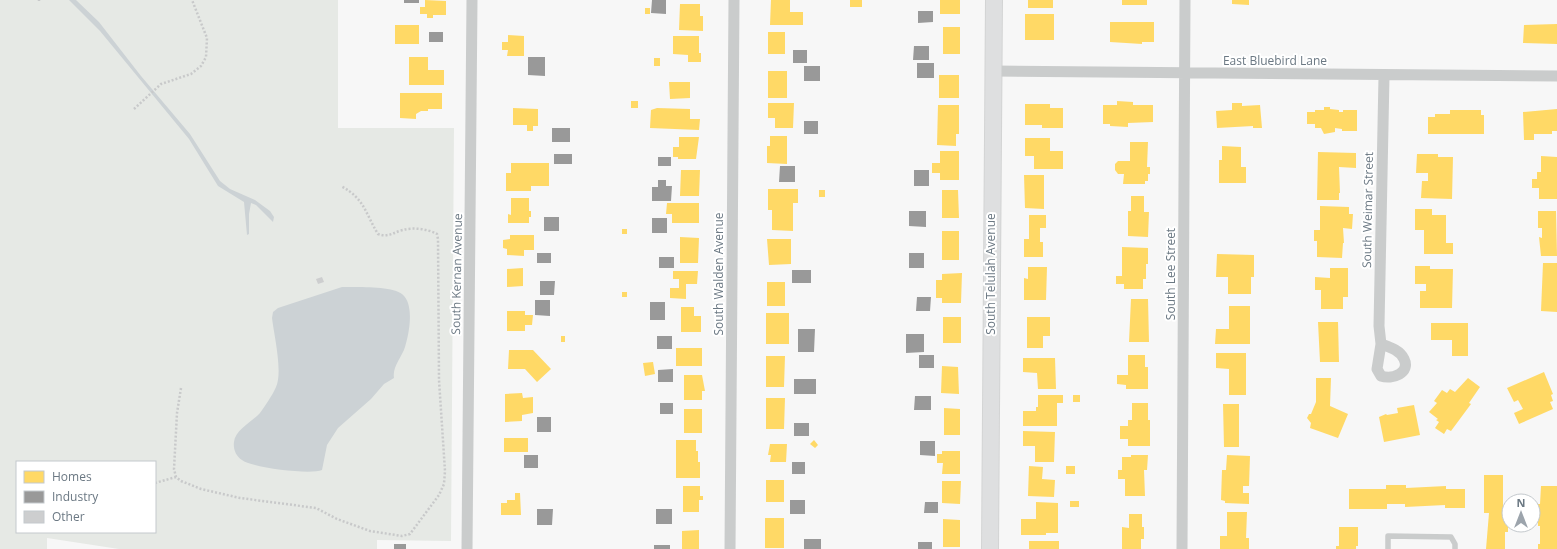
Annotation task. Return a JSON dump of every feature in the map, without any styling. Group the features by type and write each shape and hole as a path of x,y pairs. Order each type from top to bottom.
{"street":[{"name":"South Kernan Avenue","path":"467,549 472,0"},
{"name":"South Walden Avenue","path":"730,549 734,0"},
{"name":"South Telulah Avenue","path":"990,549 994,0"},
{"name":"South Lee Street","path":"1182,549 1185,0"},
{"name":"East Bluebird Lane","path":"994,71 1384,76 1557,76"},
{"name":"South Weimar Street","path":"1381,344 1378,326 1384,76"}],"lane":[{"path":"1388,549 1388,536 1451,537 1455,544 1455,549"}],"path":[{"path":"134,109 144,98 161,84 191,74 201,66 206,57 207,38 192,0"},
{"path":"181,388 177,413 174,470 176,477 181,481 201,489 260,502 316,508 337,519 370,531 402,536 410,534 439,495 444,484 445,471 439,380 437,234 432,231 411,228 390,235 383,236 378,234 361,201 353,193 341,186"},
{"path":"156,483 176,477"}],"shaded area":[{"path":"0,0 338,0 338,128 454,128 451,541 377,540 377,549 119,549 47,538 47,549 0,549"},
{"path":"69,0 76,0 99,22 141,76 190,134 220,181 230,189 255,200 270,211 274,217 273,222 256,205 251,203 249,214 249,234 247,235 244,202 218,186 189,139 100,31"},
{"path":"342,287 374,288 397,291 406,299 410,312 408,335 404,351 394,370 394,378 384,384 371,399 338,428 327,445 322,470 306,472 282,470 257,466 242,460 235,450 235,438 241,430 260,413 273,394 278,380 279,372 272,318 273,312 278,308"}],"building: Homes":[{"path":"425,0 446,1 446,15 433,15 433,18 427,18 427,14 420,14 420,7 425,7"},
{"path":"771,0 790,0 790,12 803,12 803,25 770,25"},
{"path":"850,0 862,0 862,7 850,7"},
{"path":"940,0 960,0 960,14 940,14"},
{"path":"1028,0 1053,0 1053,8 1028,8"},
{"path":"1122,0 1147,0 1147,5 1122,5"},
{"path":"1232,0 1249,0 1249,5 1232,4"},
{"path":"680,4 700,4 700,16 703,16 703,31 679,30"},
{"path":"645,8 650,8 650,14 645,14"},
{"path":"1025,14 1054,14 1054,40 1025,40"},
{"path":"1110,22 1154,22 1154,42 1142,42 1142,44 1110,42"},
{"path":"1557,24 1557,44 1523,43 1524,25"},
{"path":"395,25 419,25 419,44 395,44"},
{"path":"943,27 960,27 960,54 943,54"},
{"path":"768,32 785,32 785,54 768,54"},
{"path":"508,35 524,36 524,56 507,56 508,50 502,50 502,42 508,42"},
{"path":"673,36 699,36 699,53 701,53 701,62 688,62 688,55 673,54"},
{"path":"409,57 428,57 428,70 444,70 444,85 409,85"},
{"path":"654,58 660,58 660,66 654,66"},
{"path":"768,71 787,71 787,98 768,98"},
{"path":"939,75 959,75 959,98 939,98"},
{"path":"669,82 690,82 690,98 670,99"},
{"path":"400,93 442,93 442,109 428,109 428,111 421,111 416,114 416,119 400,118"},
{"path":"631,101 638,101 638,108 631,108"},
{"path":"1117,101 1133,102 1133,105 1153,105 1153,122 1128,123 1128,127 1103,124 1103,105 1117,105"},
{"path":"768,103 794,103 793,128 775,128 775,118 768,118"},
{"path":"1232,103 1242,103 1242,106 1260,105 1262,128 1253,128 1253,126 1217,128 1216,111 1232,110"},
{"path":"1025,104 1050,104 1050,108 1063,108 1063,128 1042,128 1042,125 1025,125"},
{"path":"938,105 959,105 959,134 956,134 956,146 937,145"},
{"path":"1324,107 1339,110 1339,112 1343,112 1343,110 1357,110 1357,131 1342,131 1342,129 1335,128 1335,132 1324,134 1321,128 1315,128 1315,124 1307,124 1307,112 1324,110"},
{"path":"513,108 538,109 538,126 533,126 533,131 527,131 527,125 513,125"},
{"path":"657,108 690,109 690,119 700,119 699,130 650,128 651,110"},
{"path":"1557,109 1557,131 1552,131 1552,134 1534,134 1534,140 1524,140 1523,112"},
{"path":"1450,110 1481,110 1481,115 1484,115 1484,134 1428,134 1428,117 1435,117 1435,114 1450,114"},
{"path":"770,136 787,136 787,164 767,163 767,146 770,146"},
{"path":"679,137 699,137 696,159 678,159 678,157 673,157 673,147 679,147"},
{"path":"1025,138 1050,138 1050,151 1063,151 1063,169 1034,169 1034,156 1025,156"},
{"path":"1130,142 1148,142 1147,167 1150,167 1150,174 1148,174 1148,181 1145,181 1145,184 1123,184 1124,174 1118,174 1115,170 1115,164 1118,161 1130,161"},
{"path":"1222,146 1241,147 1241,167 1246,167 1246,183 1219,183 1219,160 1222,160"},
{"path":"940,151 959,151 959,180 940,180 940,173 932,173 932,163 940,163"},
{"path":"1318,152 1356,153 1356,168 1339,167 1339,200 1317,200"},
{"path":"1417,154 1438,154 1438,157 1453,157 1452,199 1421,198 1422,181 1428,181 1428,173 1416,173"},
{"path":"1541,156 1557,157 1557,199 1539,199 1539,188 1532,188 1532,179 1537,179 1537,172 1541,172"},
{"path":"511,163 549,163 549,186 531,186 531,191 506,191 506,173 511,173"},
{"path":"681,170 700,170 699,196 680,196"},
{"path":"1024,175 1044,175 1044,209 1025,208"},
{"path":"768,189 798,189 798,203 793,203 793,231 772,230 772,210 768,210"},
{"path":"819,190 825,190 825,197 819,197"},
{"path":"942,190 958,190 959,218 942,218"},
{"path":"1131,196 1144,196 1144,212 1149,212 1148,237 1128,236 1128,211 1131,211"},
{"path":"511,198 529,198 529,211 531,211 531,217 529,217 529,223 508,223 508,214 511,215"},
{"path":"667,203 699,203 699,223 672,223 672,214 666,214"},
{"path":"1320,206 1349,207 1349,214 1353,214 1352,229 1343,228 1344,243 1342,258 1317,257 1317,241 1314,241 1314,230 1320,230"},
{"path":"1415,209 1432,209 1432,215 1446,215 1446,243 1453,243 1453,254 1424,254 1424,230 1415,230"},
{"path":"1538,211 1556,211 1557,256 1541,256 1539,237 1542,238 1542,228 1538,228"},
{"path":"1029,215 1046,215 1046,228 1040,228 1040,242 1043,242 1043,257 1024,257 1024,239 1029,239"},
{"path":"622,229 627,229 627,234 622,234"},
{"path":"942,231 959,231 959,260 942,260"},
{"path":"510,235 534,235 534,250 524,250 524,256 507,255 507,249 503,248 503,240 510,239"},
{"path":"680,237 699,238 698,263 680,263"},
{"path":"767,239 791,239 791,264 769,265"},
{"path":"1122,247 1148,248 1148,264 1146,264 1146,279 1143,279 1143,289 1124,289 1124,284 1116,284 1116,276 1122,276"},
{"path":"1217,254 1254,255 1254,277 1251,277 1251,294 1228,294 1228,277 1216,277"},
{"path":"1543,263 1557,263 1557,312 1541,311"},
{"path":"1415,266 1430,266 1430,269 1453,269 1452,308 1420,308 1420,291 1426,291 1426,284 1415,284"},
{"path":"1028,267 1047,267 1046,300 1024,300 1024,278 1028,279"},
{"path":"523,268 523,286 507,287 507,269"},
{"path":"1330,268 1348,268 1348,297 1343,297 1343,309 1321,309 1321,290 1315,290 1315,277 1330,278"},
{"path":"673,271 698,271 697,284 686,284 686,299 670,298 670,288 679,288 679,279 673,279"},
{"path":"962,273 961,303 942,303 942,298 936,298 936,280 942,280 942,274"},
{"path":"767,282 785,282 785,306 767,306"},
{"path":"622,292 627,292 627,297 622,297"},
{"path":"1131,299 1148,299 1149,342 1129,342"},
{"path":"1229,306 1250,306 1250,344 1215,344 1216,329 1229,329"},
{"path":"681,307 694,307 694,316 701,316 701,332 681,332"},
{"path":"507,311 525,311 525,315 533,315 532,325 525,325 525,331 507,331"},
{"path":"766,313 789,313 789,344 766,344"},
{"path":"943,317 961,317 961,343 943,343"},
{"path":"1027,317 1050,317 1050,336 1043,336 1043,348 1027,348"},
{"path":"1318,322 1338,322 1339,362 1320,362"},
{"path":"1431,323 1468,323 1468,356 1452,356 1452,340 1431,340"},
{"path":"561,336 565,336 565,342 561,342"},
{"path":"676,348 702,348 702,366 676,366"},
{"path":"509,350 533,350 551,369 537,382 525,369 508,369"},
{"path":"1216,353 1246,353 1246,395 1229,395 1229,369 1216,368"},
{"path":"1128,355 1145,355 1145,367 1148,367 1148,389 1126,389 1126,385 1117,384 1117,375 1128,375"},
{"path":"766,356 785,356 784,387 766,387"},
{"path":"1023,358 1055,358 1056,389 1038,389 1037,373 1023,372"},
{"path":"653,362 655,374 645,376 643,363"},
{"path":"942,366 958,367 959,394 941,393"},
{"path":"1544,372 1553,394 1551,395 1553,401 1550,402 1553,409 1519,424 1514,413 1523,409 1518,400 1514,402 1507,388"},
{"path":"684,375 702,375 705,391 702,391 702,400 684,400"},
{"path":"1316,378 1331,378 1330,406 1348,414 1338,438 1310,428 1311,423 1307,418 1309,414 1311,414 1316,402"},
{"path":"1468,378 1480,387 1469,403 1471,404 1451,431 1447,429 1444,434 1435,428 1439,422 1436,420 1438,419 1429,412 1437,403 1434,401 1442,390 1447,393 1450,389 1455,392"},
{"path":"522,393 523,398 533,397 533,413 522,415 522,421 505,422 505,394"},
{"path":"1038,395 1063,395 1063,403 1057,403 1057,426 1023,426 1023,411 1036,411 1036,407 1038,407"},
{"path":"1073,395 1080,395 1080,402 1073,402"},
{"path":"766,398 785,398 784,429 766,429"},
{"path":"1132,403 1148,403 1148,420 1150,420 1150,446 1128,446 1128,439 1120,439 1120,426 1128,426 1128,420 1132,420"},
{"path":"1223,404 1239,404 1239,447 1224,447"},
{"path":"1414,405 1420,435 1384,442 1379,417 1386,414 1398,413 1397,408"},
{"path":"944,408 960,409 960,435 944,435"},
{"path":"684,409 702,409 702,433 684,433"},
{"path":"1023,431 1055,432 1054,462 1035,462 1035,446 1023,446"},
{"path":"504,438 528,438 528,452 504,452"},
{"path":"676,440 696,440 698,462 700,462 700,478 676,478"},
{"path":"814,440 818,445 815,448 810,444"},
{"path":"770,444 787,444 786,462 770,462 771,455 768,455"},
{"path":"942,451 960,451 960,474 942,474 943,463 937,463 937,454 942,454"},
{"path":"1131,455 1148,455 1147,470 1144,470 1145,496 1125,496 1125,479 1118,479 1118,470 1122,470 1122,457 1131,457"},
{"path":"1227,455 1250,456 1249,486 1243,486 1243,493 1249,493 1249,504 1225,503 1225,501 1221,500 1222,470 1226,470"},
{"path":"1029,466 1043,467 1042,479 1055,480 1054,497 1028,496"},
{"path":"1066,466 1075,466 1075,474 1066,474"},
{"path":"1484,475 1503,475 1503,493 1501,493 1501,533 1505,533 1505,549 1486,549 1489,513 1484,513"},
{"path":"766,480 784,480 784,502 766,502"},
{"path":"942,481 961,481 960,504 942,503"},
{"path":"1386,485 1406,485 1406,488 1446,486 1446,489 1465,489 1465,508 1445,508 1445,505 1405,507 1405,504 1387,504 1387,509 1349,509 1349,489 1386,489"},
{"path":"683,486 700,486 700,496 703,496 703,500 699,500 699,512 683,512"},
{"path":"1541,486 1557,486 1557,549 1538,549 1541,533"},
{"path":"515,493 520,493 521,515 501,515 501,503 507,503 507,500 515,500"},
{"path":"1070,501 1079,501 1079,507 1070,507"},
{"path":"1036,502 1058,503 1058,533 1046,533 1046,535 1021,535 1021,519 1036,519"},
{"path":"1227,512 1247,512 1246,538 1249,538 1249,549 1220,549 1220,536 1227,536"},
{"path":"1129,514 1142,514 1144,539 1141,539 1141,549 1122,549 1122,527 1129,528"},
{"path":"765,518 784,518 784,548 765,548"},
{"path":"943,519 960,520 960,547 943,547"},
{"path":"1339,527 1358,527 1358,546 1356,546 1356,549 1336,549 1336,546 1339,546"},
{"path":"699,530 699,549 682,549 682,531"},
{"path":"1029,541 1059,541 1059,549 1029,549"}],"building: Industry":[{"path":"404,0 419,0 419,3 404,3"},
{"path":"652,0 666,0 666,14 651,13"},
{"path":"918,11 933,11 933,22 918,23"},
{"path":"429,32 443,32 443,42 429,42"},
{"path":"914,46 929,46 929,60 913,60"},
{"path":"793,50 807,50 807,63 793,63"},
{"path":"528,57 545,57 545,76 528,75"},
{"path":"917,63 934,63 934,78 917,78"},
{"path":"804,66 820,66 820,81 804,81"},
{"path":"804,121 818,121 818,134 804,134"},
{"path":"552,128 570,128 570,142 552,142"},
{"path":"554,154 572,154 572,164 554,164"},
{"path":"658,157 671,157 671,166 658,166"},
{"path":"780,166 795,166 795,182 779,182"},
{"path":"914,170 929,170 929,186 914,186"},
{"path":"658,180 666,180 666,186 672,186 671,201 652,201 652,187 658,187"},
{"path":"909,211 926,211 926,227 909,226"},
{"path":"544,217 559,217 559,231 544,231"},
{"path":"652,218 667,218 667,233 652,233"},
{"path":"537,253 551,253 551,263 537,263"},
{"path":"909,253 924,253 924,268 909,268"},
{"path":"659,257 674,257 674,268 659,268"},
{"path":"792,270 811,270 811,283 792,283"},
{"path":"540,281 555,281 554,295 540,295"},
{"path":"917,297 931,297 930,311 916,311"},
{"path":"535,300 550,300 550,316 535,315"},
{"path":"650,302 665,302 665,320 650,320"},
{"path":"798,329 815,329 814,352 798,352"},
{"path":"906,334 924,334 924,352 906,353"},
{"path":"657,336 672,336 672,349 657,349"},
{"path":"919,355 934,355 934,368 919,368"},
{"path":"673,369 673,382 658,382 658,370"},
{"path":"794,379 816,379 816,394 794,394"},
{"path":"915,396 931,396 931,410 914,410"},
{"path":"660,403 673,403 673,414 660,414"},
{"path":"537,417 551,417 551,432 537,432"},
{"path":"794,423 809,423 809,436 794,436"},
{"path":"920,441 935,441 935,456 920,455"},
{"path":"524,455 538,455 538,468 524,468"},
{"path":"792,462 805,462 805,474 792,474"},
{"path":"790,500 805,500 805,514 790,514"},
{"path":"925,502 938,502 938,513 924,513"},
{"path":"537,509 553,509 552,525 537,525"},
{"path":"656,509 672,509 672,524 656,524"},
{"path":"804,539 821,539 821,549 804,549"},
{"path":"918,542 932,542 932,549 918,549"},
{"path":"394,544 406,544 406,549 394,549"},
{"path":"654,545 670,545 670,549 654,549"}],"building: Other":[{"path":"322,277 324,282 318,284 316,279"}]}
